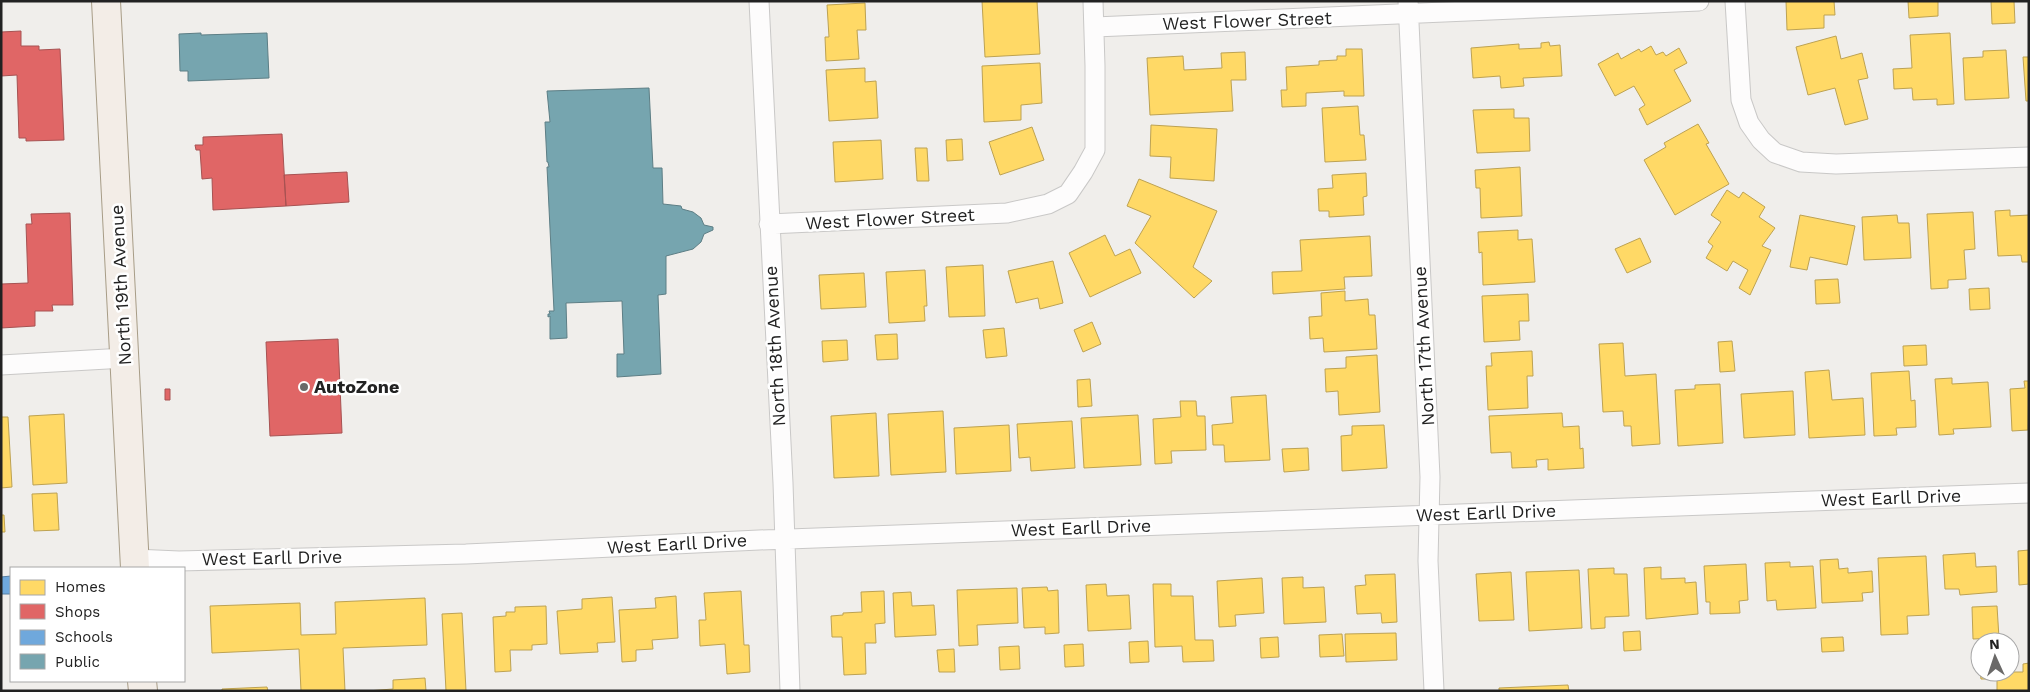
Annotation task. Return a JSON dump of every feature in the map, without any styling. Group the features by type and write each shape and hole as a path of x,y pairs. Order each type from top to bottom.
{"main road":[{"name":"North 19th Avenue","path":"106,1 134,564"}],"street":[{"name":"North 18th Avenue","path":"759,1 778,385 790,691"},
{"path":"1093,1 1095,27"},
{"name":"West Flower Street","path":"769,224 1007,213 1048,204 1068,194 1095,150 1095,27 1409,7 1699,1"},
{"path":"1735,1 1741,100 1749,123 1761,140 1775,153 1800,162 1836,164 2029,157"},
{"name":"North 17th Avenue","path":"1409,7 1430,477 1428,561 1434,691"},
{"path":"1,366 125,358"},
{"name":"West Earll Drive","path":"134,564 179,561 466,554 784,539 2029,493"}],"building: Homes":[{"path":"982,1 1037,1 1040,54 985,57"},
{"path":"1786,1 1834,1 1835,15 1824,15 1824,28 1787,30"},
{"path":"1908,1 1938,1 1938,16 1909,18"},
{"path":"1991,1 2014,1 2015,23 1992,24"},
{"path":"865,3 866,30 857,30 859,59 826,61 825,37 829,37 827,5"},
{"path":"1950,33 1954,104 1937,105 1937,99 1913,100 1912,88 1894,89 1893,69 1912,68 1910,35"},
{"path":"1836,36 1841,59 1862,53 1868,78 1858,80 1868,119 1845,125 1835,88 1808,95 1796,47"},
{"path":"1549,42 1550,46 1560,45 1562,76 1523,78 1524,86 1501,88 1500,76 1473,78 1471,48 1519,44 1519,49 1541,48 1541,43"},
{"path":"1651,46 1656,55 1663,52 1666,56 1679,48 1687,63 1674,70 1691,101 1647,125 1639,109 1645,105 1634,86 1615,96 1598,64 1618,53 1621,59 1639,49 1641,52"},
{"path":"1346,49 1362,49 1364,96 1344,96 1344,91 1306,93 1306,106 1282,107 1281,90 1287,90 1286,67 1319,65 1319,61 1337,60 1337,56 1346,56"},
{"path":"2006,50 2009,98 1965,100 1963,58 1983,57 1983,51"},
{"path":"1245,52 1246,80 1231,80 1233,111 1150,115 1147,58 1183,56 1184,70 1222,68 1221,53"},
{"path":"2023,57 2029,57 2029,101 2026,101"},
{"path":"1040,63 1042,103 1021,105 1021,120 984,122 982,66"},
{"path":"865,68 865,82 876,81 878,118 829,121 826,70"},
{"path":"1358,106 1360,135 1364,135 1366,160 1325,162 1322,108"},
{"path":"1514,109 1514,118 1529,118 1530,151 1477,153 1473,110"},
{"path":"1698,124 1709,143 1706,144 1729,184 1675,215 1644,160 1666,147 1664,143"},
{"path":"1151,125 1217,129 1214,181 1170,178 1171,157 1150,156"},
{"path":"1032,127 1044,160 1000,175 989,142"},
{"path":"962,139 963,160 947,161 946,140"},
{"path":"881,140 883,179 835,182 833,142"},
{"path":"915,148 927,148 929,181 917,181"},
{"path":"1520,167 1522,216 1481,218 1480,188 1476,188 1475,170"},
{"path":"1366,173 1367,196 1363,197 1364,215 1329,217 1329,211 1319,211 1318,189 1333,188 1332,175"},
{"path":"1139,179 1217,211 1193,267 1212,281 1194,298 1135,243 1151,216 1127,206"},
{"path":"1727,190 1739,198 1743,192 1765,207 1759,217 1775,228 1762,246 1771,250 1750,295 1739,288 1748,270 1733,261 1727,271 1706,258 1713,246 1708,242 1721,222 1711,215"},
{"path":"2010,210 2010,216 2029,215 2029,262 2022,262 2021,255 1998,256 1995,211"},
{"path":"1973,212 1975,249 1964,250 1966,279 1948,280 1948,288 1931,289 1927,214"},
{"path":"1800,215 1855,226 1847,265 1810,257 1807,270 1790,267"},
{"path":"1897,215 1898,223 1909,223 1911,258 1864,260 1862,217"},
{"path":"1518,230 1518,240 1532,239 1535,282 1483,285 1482,252 1479,253 1478,232"},
{"path":"1105,235 1115,256 1130,249 1141,273 1090,297 1069,253"},
{"path":"1370,236 1372,276 1344,277 1345,289 1273,294 1272,272 1302,271 1300,240"},
{"path":"1640,238 1651,262 1627,273 1615,249"},
{"path":"1053,261 1063,303 1040,309 1038,298 1016,303 1008,271"},
{"path":"983,265 985,316 949,317 946,267"},
{"path":"925,270 927,306 924,306 925,321 889,323 886,272"},
{"path":"864,273 866,307 821,309 819,275"},
{"path":"1838,279 1840,303 1816,304 1815,280"},
{"path":"1989,288 1990,309 1970,310 1969,289"},
{"path":"1345,291 1345,301 1368,299 1369,315 1375,315 1377,349 1324,352 1323,338 1310,339 1309,317 1322,316 1321,293"},
{"path":"1528,294 1529,321 1519,321 1520,340 1484,342 1482,296"},
{"path":"1092,322 1101,344 1083,352 1074,330"},
{"path":"1004,328 1007,356 986,358 983,330"},
{"path":"897,334 898,359 877,360 875,335"},
{"path":"847,340 848,360 823,362 822,341"},
{"path":"1732,341 1735,371 1720,372 1718,342"},
{"path":"1623,343 1625,376 1656,374 1660,444 1632,446 1631,426 1624,426 1623,411 1603,412 1599,344"},
{"path":"1926,345 1927,365 1904,366 1903,346"},
{"path":"1532,351 1533,376 1527,376 1528,408 1488,410 1486,366 1492,366 1491,353"},
{"path":"1377,355 1380,412 1339,415 1338,391 1326,392 1325,369 1346,368 1346,357"},
{"path":"1829,370 1832,400 1863,398 1865,435 1809,438 1805,372"},
{"path":"1909,371 1911,401 1915,400 1916,427 1896,428 1897,435 1874,436 1871,373"},
{"path":"1952,378 1952,384 1988,382 1991,427 1953,429 1954,434 1939,435 1935,379"},
{"path":"1090,379 1092,406 1078,407 1077,380"},
{"path":"2024,381 2029,381 2028,430 2012,431 2010,389 2025,388"},
{"path":"1720,384 1723,443 1678,446 1675,390 1695,389 1695,385"},
{"path":"1793,391 1795,435 1744,438 1741,394"},
{"path":"1266,395 1270,460 1225,462 1224,445 1213,445 1212,425 1233,423 1231,397"},
{"path":"1180,401 1196,401 1197,416 1205,416 1206,450 1171,451 1172,463 1155,464 1153,419 1181,417"},
{"path":"943,411 946,472 891,475 888,414"},
{"path":"876,413 879,476 834,478 831,416"},
{"path":"1562,413 1563,427 1579,426 1580,449 1583,448 1584,468 1548,470 1548,459 1536,460 1537,467 1512,468 1511,452 1491,453 1489,416"},
{"path":"64,414 67,483 33,485 29,416"},
{"path":"1138,415 1141,465 1084,468 1081,418"},
{"path":"1,417 8,417 12,487 1,488"},
{"path":"1072,421 1075,468 1031,471 1030,457 1019,458 1017,424"},
{"path":"1009,425 1011,471 956,474 954,428"},
{"path":"1384,425 1387,468 1342,471 1341,436 1352,435 1352,426"},
{"path":"1308,448 1309,470 1284,472 1282,449"},
{"path":"57,493 59,530 34,531 32,494"},
{"path":"1,515 4,515 5,532 1,532"},
{"path":"2029,550 2029,584 2019,585 2018,551"},
{"path":"1975,553 1976,567 1996,566 1997,592 1960,595 1959,589 1945,589 1943,555"},
{"path":"1926,556 1929,615 1907,616 1908,634 1881,635 1878,558"},
{"path":"1838,559 1839,569 1848,568 1848,573 1872,571 1873,592 1862,593 1863,601 1822,603 1820,560"},
{"path":"1790,562 1790,567 1813,566 1816,608 1777,610 1776,600 1767,601 1765,563"},
{"path":"1746,564 1748,600 1739,601 1740,613 1710,614 1710,602 1706,602 1704,566"},
{"path":"1661,567 1661,579 1685,578 1685,583 1696,582 1698,614 1646,619 1644,568"},
{"path":"1614,568 1614,574 1627,574 1629,616 1605,617 1605,628 1591,629 1588,569"},
{"path":"1579,570 1582,628 1529,631 1526,572"},
{"path":"1511,572 1514,620 1479,621 1476,574"},
{"path":"1395,574 1397,622 1382,623 1381,613 1357,614 1355,586 1366,585 1365,575"},
{"path":"1303,577 1303,588 1324,587 1326,622 1284,624 1282,578"},
{"path":"1262,578 1264,613 1235,615 1236,626 1219,627 1217,581"},
{"path":"1106,584 1107,596 1129,595 1131,629 1088,631 1086,585"},
{"path":"1153,584 1171,584 1171,596 1193,596 1195,640 1213,640 1214,661 1183,662 1182,646 1155,647"},
{"path":"1047,587 1048,591 1058,590 1059,633 1045,634 1045,627 1024,628 1022,588"},
{"path":"1017,588 1018,623 977,625 978,645 959,646 957,590"},
{"path":"741,591 744,645 749,645 750,672 727,674 725,644 700,646 699,620 706,620 704,593"},
{"path":"884,591 885,623 875,624 876,643 865,643 866,674 844,675 842,637 832,637 831,616 862,612 861,592"},
{"path":"911,592 912,606 934,605 936,635 895,637 893,593"},
{"path":"676,596 678,638 652,640 653,649 636,650 636,661 622,662 619,610 656,608 655,598"},
{"path":"612,597 615,642 597,643 598,652 560,654 557,611 582,609 582,599"},
{"path":"425,598 427,645 343,648 345,691 301,691 299,649 212,653 210,606 300,603 301,635 336,634 335,602"},
{"path":"546,606 547,644 532,645 532,650 510,650 511,671 495,672 493,617 506,616 506,612 515,612 515,607"},
{"path":"1997,606 1999,632 1973,632 1972,607"},
{"path":"462,613 466,691 446,691 442,614"},
{"path":"1640,631 1641,650 1624,651 1623,632"},
{"path":"1396,633 1397,660 1346,662 1345,634"},
{"path":"1342,634 1344,656 1320,657 1319,635"},
{"path":"1278,637 1279,657 1261,658 1260,638"},
{"path":"1843,637 1844,651 1822,652 1821,638"},
{"path":"1148,641 1149,662 1130,663 1129,642"},
{"path":"1083,644 1084,666 1065,667 1064,645"},
{"path":"1019,646 1020,669 1000,670 999,647"},
{"path":"954,649 955,672 939,672 937,650"},
{"path":"2029,663 2029,691 1997,691 1997,682 2020,682 2020,672 2023,672 2023,664"},
{"path":"425,678 426,691 367,691 393,689 393,680"},
{"path":"1568,685 1569,691 1499,691 1499,688"},
{"path":"267,687 268,691 222,691 222,689"}],"building: Shops":[{"path":"21,31 21,46 39,46 39,50 60,49 64,140 26,141 26,138 19,138 17,75 1,76 1,32"},
{"path":"282,134 286,206 213,210 212,178 202,179 200,150 196,150 195,145 203,145 203,137"},
{"path":"347,172 349,202 286,206 284,175"},
{"path":"70,213 73,305 52,305 53,311 35,311 35,326 1,328 1,284 28,283 26,224 32,224 31,214"},
{"name":"AutoZone","path":"338,339 342,433 270,436 266,342"},
{"path":"165,389 170,389 170,400 165,400"}],"building: Schools":[{"path":"10,576 10,594 1,594 1,577"}],"building: Public":[{"path":"201,33 201,35 267,33 269,78 188,81 188,71 180,71 179,34"},
{"path":"649,88 653,168 662,168 663,204 681,206 682,209 693,212 701,218 704,225 713,227 713,230 704,234 701,242 693,249 666,256 666,294 658,295 661,374 617,377 617,354 624,354 622,301 566,303 567,338 550,339 550,316 548,317 548,314 550,314 549,311 554,311 547,167 549,167 547,162 545,122 550,122 547,91"}],"place":[{"name":"AutoZone","path":"304,387"}]}
